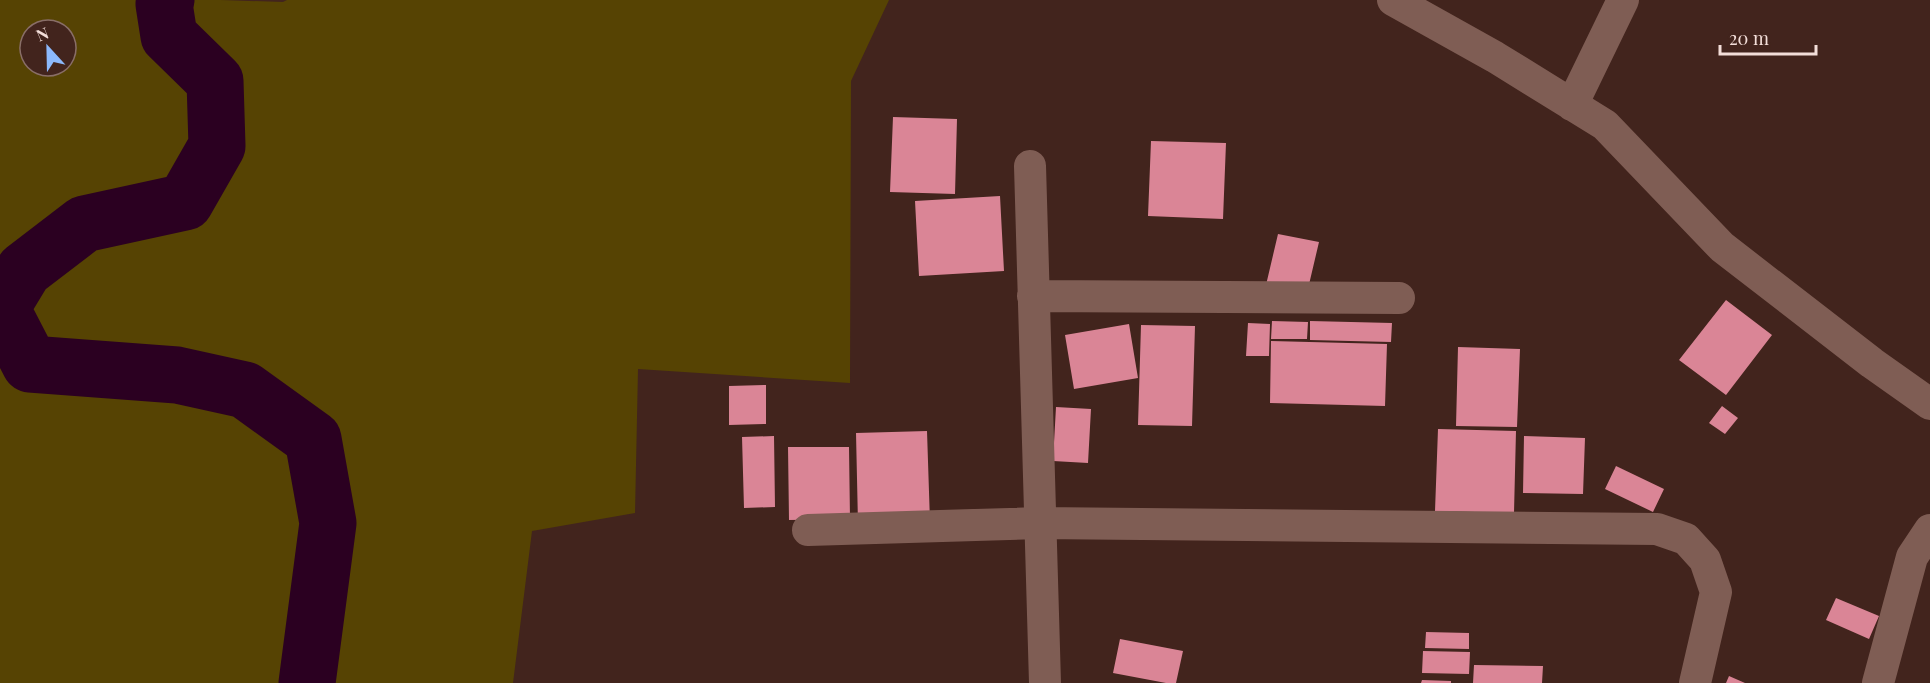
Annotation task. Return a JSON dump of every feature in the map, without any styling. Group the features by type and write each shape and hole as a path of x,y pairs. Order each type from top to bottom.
{"street":[{"path":"1393,0 1495,57 1605,125 1722,247 1872,363 1930,404"},
{"path":"1572,105 1623,0"},
{"path":"1030,166 1045,683"},
{"path":"1033,296 1399,298"},
{"path":"808,530 1039,524 1657,529 1686,539 1705,560 1716,592 1695,683"},
{"path":"1878,683 1912,557 1930,530"}],"shaded area":[{"path":"0,0 283,2 287,0 889,0 851,81 850,383 638,369 635,513 532,531 513,683 0,683"}],"building":[{"path":"893,117 957,119 955,194 890,192"},
{"path":"1151,141 1226,143 1223,219 1148,216"},
{"path":"1000,196 1004,271 919,276 915,201"},
{"path":"1278,234 1319,242 1307,293 1266,285"},
{"path":"1726,300 1772,335 1726,395 1679,360"},
{"path":"1272,321 1308,322 1307,339 1271,339"},
{"path":"1310,321 1392,323 1391,342 1310,340"},
{"path":"1248,323 1270,324 1269,356 1246,356"},
{"path":"1129,324 1138,378 1074,389 1065,335"},
{"path":"1141,325 1195,326 1192,426 1138,425"},
{"path":"1271,341 1387,344 1385,406 1270,403"},
{"path":"1458,347 1520,349 1517,427 1456,426"},
{"path":"766,385 766,424 729,425 729,386"},
{"path":"1722,406 1738,418 1725,434 1709,423"},
{"path":"1056,407 1091,409 1088,463 1053,461"},
{"path":"1438,429 1516,431 1514,513 1435,511"},
{"path":"927,431 930,522 858,524 856,433"},
{"path":"774,436 775,507 744,508 742,437"},
{"path":"1524,436 1585,438 1583,494 1523,493"},
{"path":"788,447 849,447 850,519 789,520"},
{"path":"1616,466 1664,489 1653,512 1605,489"},
{"path":"1836,598 1879,616 1869,639 1826,620"},
{"path":"1426,632 1469,633 1469,649 1425,648"},
{"path":"1120,639 1183,651 1176,683 1113,673"},
{"path":"1423,651 1470,652 1469,674 1422,673"},
{"path":"1474,665 1543,666 1542,683 1473,683"},
{"path":"1729,676 1745,683 1726,683"},
{"path":"1422,680 1451,681 1451,683 1421,683"}],"waterway":[{"path":"166,0 164,4 169,36 215,81 217,146 185,202 84,224 24,270 1,308 30,364 177,375 245,390 313,439 328,523 307,683"}]}
